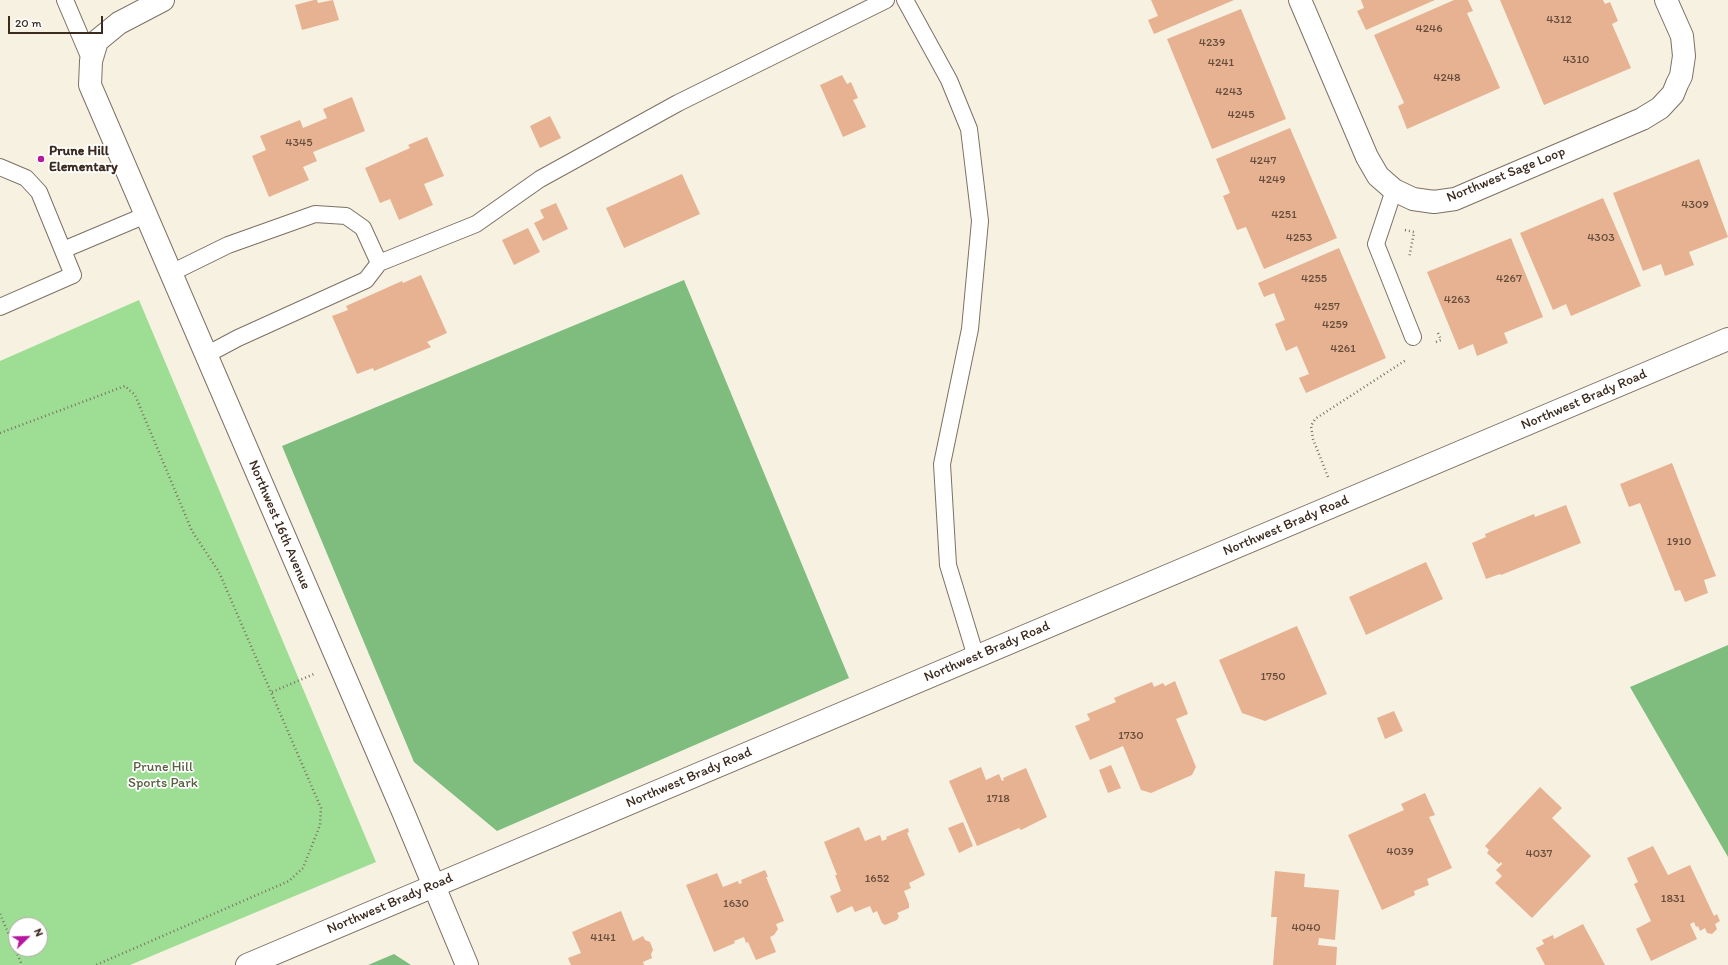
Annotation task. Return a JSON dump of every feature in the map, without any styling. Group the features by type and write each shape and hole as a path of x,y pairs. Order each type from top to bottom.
{"street":[{"path":"91,61 97,41 118,23 164,0"},
{"name":"Northwest Sage Loop","path":"1300,0 1367,158 1378,176 1394,190 1413,199 1434,202 1455,199 1642,119 1660,108 1673,94 1681,76 1684,56 1682,36 1666,0"},
{"name":"Northwest 16th Avenue","path":"91,61 90,85 467,965"},
{"name":"Northwest Brady Road","path":"247,965 1728,339"}],"lane":[{"path":"65,0 91,61"},
{"path":"206,355 238,338 366,280 378,263 476,224 540,179 678,103 886,0"},
{"path":"905,0 949,80 969,129 980,221 970,329 942,464 948,565 976,656"},
{"path":"0,167 26,178 39,192 73,275 0,307"},
{"path":"1394,190 1376,244 1414,336"},
{"path":"171,273 228,245 315,214 346,216 363,228 378,263"},
{"path":"63,250 146,215"}],"path":[{"path":"1409,261 1414,232 1398,228 1413,199"},
{"path":"1435,326 1441,340 1435,343"},
{"path":"1339,503 1313,439 1311,426 1315,419 1411,355"},
{"path":"0,433 124,386 135,395 192,531 219,572 321,808 320,825 303,868 289,881 96,965"},
{"path":"272,692 339,664"},
{"path":"0,914 22,965"}],"green space":[{"path":"684,280 849,678 497,831 414,762 282,446"},
{"name":"Prune Hill Sports Park","path":"139,300 376,862 130,965 0,965 0,361"},
{"path":"1728,645 1728,857 1630,687"},
{"path":"394,954 411,965 368,965"}],"building":[{"path":"317,0 318,3 333,0 339,20 302,30 295,5"},
{"path":"1151,0 1234,0 1154,34 1148,20 1158,16"},
{"path":"1361,0 1435,0 1366,30 1357,11 1364,8"},
{"path":"1454,0 1468,0 1473,11 1467,13 1500,88 1407,129 1398,106 1404,103 1374,35"},
{"path":"1500,0 1603,0 1605,4 1610,2 1618,21 1612,24 1631,68 1544,105"},
{"path":"1241,9 1286,119 1212,149 1167,39"},
{"path":"842,75 847,84 851,82 858,98 853,100 866,127 843,137 820,85"},
{"path":"352,97 365,131 313,152 317,161 303,167 309,180 269,197 252,156 266,150 260,136 300,120 303,128 327,118 323,109"},
{"path":"550,116 561,138 540,148 530,126"},
{"path":"1290,128 1337,238 1264,269 1246,227 1237,230 1223,196 1230,193 1216,159"},
{"path":"427,137 444,176 424,184 433,205 399,220 390,199 380,203 365,168 410,148 408,145"},
{"path":"1699,159 1728,237 1689,252 1694,265 1665,276 1661,264 1643,271 1613,193"},
{"path":"682,174 700,214 624,248 606,208"},
{"path":"1603,198 1641,286 1571,316 1566,304 1553,310 1520,233"},
{"path":"556,203 568,229 543,241 534,223 544,218 540,210"},
{"path":"528,228 540,252 514,265 502,240"},
{"path":"1511,238 1543,317 1504,333 1508,343 1477,356 1473,344 1459,350 1427,272"},
{"path":"1339,248 1386,358 1306,393 1299,378 1309,374 1297,346 1286,351 1275,324 1285,320 1274,293 1264,297 1258,283"},
{"path":"421,275 447,333 427,342 431,347 374,371 373,368 357,374 332,316 348,310 346,306 402,281 403,283"},
{"path":"1672,463 1716,576 1704,580 1708,593 1685,602 1680,590 1675,591 1640,503 1629,507 1620,484"},
{"path":"1566,505 1581,543 1501,575 1500,574 1486,579 1472,543 1486,537 1485,534 1534,514 1535,517"},
{"path":"1426,562 1443,599 1366,635 1349,597"},
{"path":"1297,626 1327,694 1265,721 1242,713 1219,660"},
{"path":"1175,681 1188,714 1176,719 1196,767 1192,775 1151,793 1141,790 1123,746 1090,760 1075,726 1090,720 1087,714 1116,702 1114,698 1152,682 1154,687 1163,683 1165,686"},
{"path":"1394,711 1403,731 1385,739 1377,718"},
{"path":"1111,765 1121,788 1108,793 1099,770"},
{"path":"981,767 986,780 999,774 1002,781 1004,780 1003,778 1026,768 1047,817 1021,830 1019,828 977,846 949,781"},
{"path":"1540,787 1562,808 1552,818 1591,856 1532,918 1495,883 1502,876 1496,870 1502,864 1501,862 1499,864 1487,853 1489,850 1485,846"},
{"path":"1425,793 1435,815 1429,817 1452,868 1427,879 1429,885 1414,891 1415,895 1382,910 1348,835 1404,810 1401,804"},
{"path":"963,822 973,846 959,853 948,828"},
{"path":"859,827 865,841 880,835 882,841 887,839 886,837 908,828 909,832 907,833 925,875 909,883 911,888 904,891 909,908 897,913 899,916 897,920 885,925 882,923 877,911 873,913 870,906 855,912 852,906 837,913 830,896 841,891 835,875 837,875 824,842"},
{"path":"1653,846 1668,875 1690,865 1714,916 1717,914 1720,921 1715,924 1717,929 1712,934 1707,933 1705,928 1700,931 1694,922 1690,924 1697,939 1651,961 1636,929 1651,921 1634,884 1638,882 1627,858"},
{"path":"765,870 768,877 766,877 784,921 776,924 778,929 774,935 770,937 776,952 756,960 748,942 746,943 744,937 734,941 735,943 714,952 686,885 717,873 723,887 738,881 739,884 742,883 741,880"},
{"path":"1275,871 1305,874 1304,887 1339,890 1335,940 1319,938 1318,945 1337,947 1336,965 1273,965 1277,917 1271,917"},
{"path":"621,911 633,941 643,936 645,940 650,942 653,950 651,954 652,958 643,962 644,965 571,965 568,958 581,953 572,932"},
{"path":"1583,924 1605,965 1545,965 1536,948 1544,944 1542,940 1553,935 1554,939"}],"place":[{"name":"Prune Hill Elementary","path":"41,159"}]}
